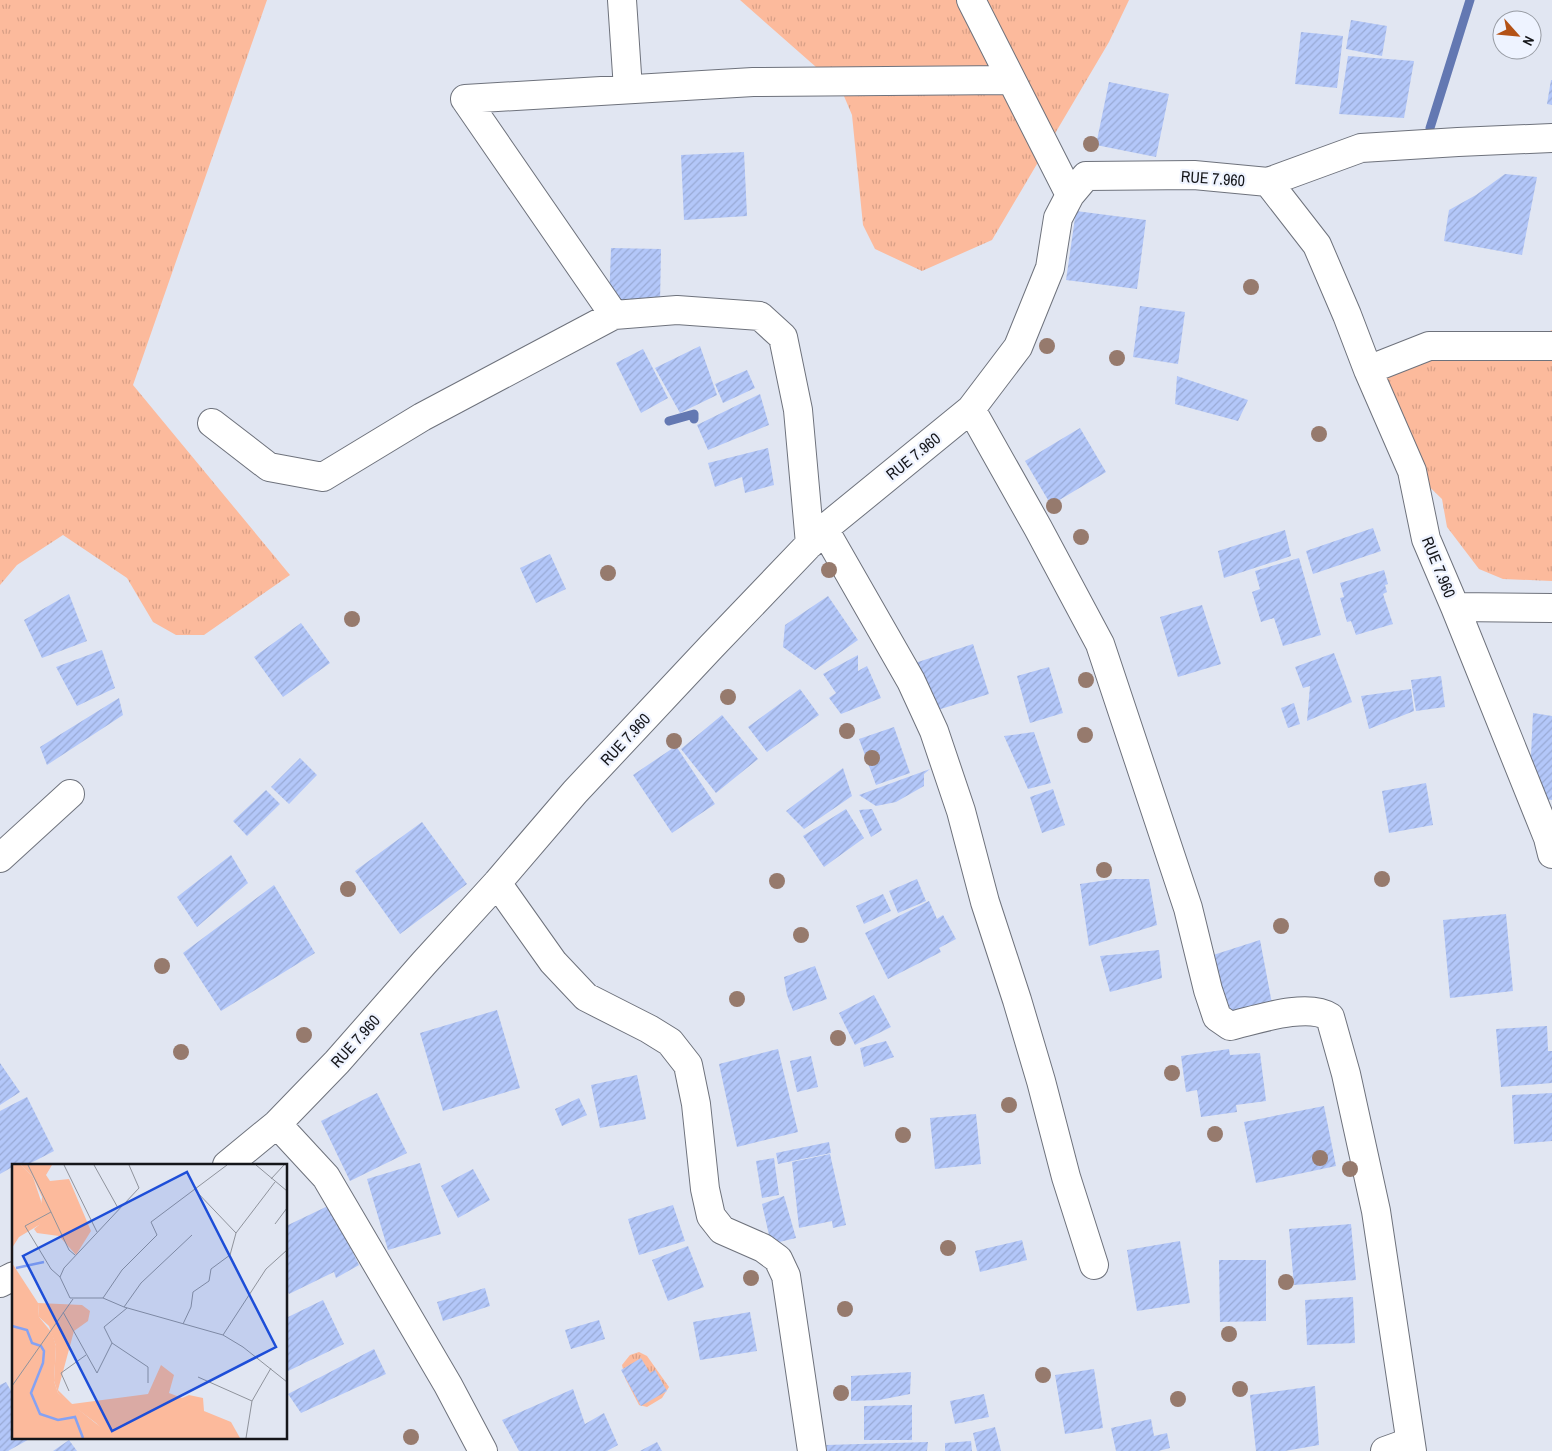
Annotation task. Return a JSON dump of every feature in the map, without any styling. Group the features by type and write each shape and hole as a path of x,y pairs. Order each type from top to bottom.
{"street":[{"path":"622,0 628,89"},
{"path":"971,0 1070,195"},
{"path":"614,315 464,99 752,82 1010,80"},
{"path":"1268,182 1361,148 1552,138"},
{"name":"RUE 7.960","path":"228,1164 277,1124 337,1062 582,785 711,646 817,536 970,409 1018,348 1050,268 1058,218 1070,195 1086,176 1194,175 1268,182 1316,246 1412,471 1426,539 1456,606 1551,843"},
{"path":"212,423 269,467 323,477 422,417 614,315 677,310 760,316 782,337 798,410 817,536 911,681 934,731 961,811 985,902 1017,1000 1041,1080 1066,1177 1094,1265"},
{"path":"1368,370 1429,346 1552,346"},
{"path":"970,409 1038,528 1100,644 1188,908 1208,990 1217,1017 1230,1026 1295,1012 1322,1011 1330,1017 1346,1074 1376,1211 1411,1446 1385,1451"},
{"path":"1456,606 1552,608"},
{"path":"0,858 70,794"},
{"path":"497,883 553,962 586,997 649,1029 670,1042 688,1065 696,1104 705,1190 711,1216 722,1230 763,1248 778,1259 786,1276 812,1451"},
{"path":"277,1124 326,1177 448,1385 483,1451"},
{"path":"0,1282 12,1277"}],"green space":[{"path":"0,0 267,0 133,385 290,575 204,635 176,635 153,622 127,578 63,535 17,565 0,585"},
{"path":"740,0 1129,0 1109,42 992,240 922,271 875,249 863,225 852,115 841,89"},
{"path":"1552,330 1552,581 1503,579 1479,569 1447,527 1442,499 1412,470 1367,374 1387,354 1492,359"},
{"path":"639,1352 647,1356 669,1387 662,1398 647,1407 639,1405 625,1378 622,1365 630,1355"}],"building":[{"path":"1351,20 1387,26 1382,56 1346,49"},
{"path":"1301,32 1343,36 1337,88 1295,84"},
{"path":"1348,56 1414,61 1404,118 1339,114"},
{"path":"1552,80 1552,105 1547,104"},
{"path":"1109,82 1169,94 1156,157 1096,145"},
{"path":"744,152 747,216 684,220 681,155"},
{"path":"1505,174 1537,177 1522,255 1444,241 1449,210 1476,195"},
{"path":"1076,211 1146,220 1137,289 1066,280"},
{"path":"611,248 661,249 660,304 609,303"},
{"path":"1140,306 1185,312 1178,364 1133,357"},
{"path":"700,346 717,395 680,413 655,368"},
{"path":"643,349 668,398 641,413 616,363"},
{"path":"747,370 755,388 723,403 715,384"},
{"path":"1177,376 1248,400 1238,421 1175,404"},
{"path":"760,394 769,425 708,450 697,425"},
{"path":"1080,428 1106,472 1051,505 1025,461"},
{"path":"768,448 774,485 745,493 742,477 715,487 708,463"},
{"path":"1373,528 1381,551 1313,574 1306,551"},
{"path":"1285,530 1291,556 1224,578 1218,551"},
{"path":"550,554 566,589 536,603 520,568"},
{"path":"1299,558 1321,635 1283,646 1274,618 1261,622 1252,592 1260,589 1255,571"},
{"path":"1384,570 1388,584 1385,585 1387,592 1383,594 1393,624 1356,635 1351,621 1347,622 1340,598 1344,597 1340,583"},
{"path":"69,594 87,641 42,658 24,620"},
{"path":"828,596 858,640 815,670 783,647 785,625"},
{"path":"1202,605 1221,664 1178,677 1160,617"},
{"path":"301,623 330,663 283,697 254,657"},
{"path":"973,644 989,694 931,712 915,663"},
{"path":"102,650 115,688 77,706 56,667"},
{"path":"1334,653 1352,702 1307,721 1310,686 1303,688 1295,667"},
{"path":"858,655 858,671 867,666 881,698 841,714 829,698 836,693 823,674"},
{"path":"1049,667 1063,713 1030,723 1017,676"},
{"path":"1441,676 1445,707 1416,711 1411,680"},
{"path":"800,689 819,715 767,752 748,727"},
{"path":"1411,689 1414,711 1369,729 1361,696"},
{"path":"119,698 123,715 47,765 40,747"},
{"path":"1294,703 1300,724 1288,728 1281,708"},
{"path":"1533,713 1552,716 1552,800 1529,798"},
{"path":"722,715 758,759 716,793 681,749"},
{"path":"894,727 910,773 876,785 859,739"},
{"path":"1034,732 1051,783 1028,789 1004,736"},
{"path":"676,746 715,804 672,833 633,775"},
{"path":"300,758 317,775 289,804 271,787"},
{"path":"843,768 852,796 804,829 786,811"},
{"path":"930,769 924,774 924,786 896,802 876,806 859,795"},
{"path":"1426,783 1433,825 1389,833 1382,791"},
{"path":"1053,789 1065,825 1042,833 1030,797"},
{"path":"266,790 280,804 247,836 233,821"},
{"path":"846,809 864,838 824,867 803,836"},
{"path":"872,809 882,830 871,837 859,810"},
{"path":"422,822 467,884 400,934 355,871"},
{"path":"231,855 248,883 197,927 177,897"},
{"path":"917,879 926,901 898,913 889,891"},
{"path":"1114,879 1149,879 1157,925 1089,946 1080,884"},
{"path":"274,885 315,953 221,1011 183,953"},
{"path":"883,894 891,911 864,924 856,906"},
{"path":"929,901 937,919 943,915 956,939 939,948 941,952 888,979 865,933"},
{"path":"1506,914 1513,991 1450,998 1443,920"},
{"path":"1260,940 1273,1009 1259,1014 1225,1011 1210,956"},
{"path":"1159,950 1162,978 1110,992 1100,956"},
{"path":"815,966 827,999 793,1011 787,995 784,977"},
{"path":"874,995 891,1027 855,1045 839,1013"},
{"path":"497,1010 520,1088 443,1111 420,1033"},
{"path":"1547,1026 1548,1051 1552,1051 1552,1083 1501,1087 1496,1029"},
{"path":"886,1041 894,1057 864,1067 860,1048"},
{"path":"778,1049 798,1132 737,1147 719,1064"},
{"path":"1229,1049 1230,1055 1260,1053 1266,1101 1236,1105 1237,1112 1201,1117 1197,1090 1186,1092 1181,1056"},
{"path":"811,1056 818,1087 797,1092 790,1061"},
{"path":"0,1063 20,1092 0,1105"},
{"path":"637,1075 646,1119 600,1128 591,1085"},
{"path":"377,1093 407,1153 350,1181 321,1121"},
{"path":"1552,1093 1552,1141 1514,1144 1512,1095"},
{"path":"27,1097 54,1151 29,1164 12,1164 12,1167 0,1174 0,1111"},
{"path":"579,1098 587,1115 562,1126 555,1109"},
{"path":"1324,1106 1336,1166 1256,1183 1244,1122"},
{"path":"976,1114 981,1164 935,1169 930,1118"},
{"path":"829,1142 831,1153 778,1164 776,1153"},
{"path":"830,1154 846,1225 833,1228 832,1221 799,1228 792,1162"},
{"path":"774,1158 779,1195 762,1198 756,1161"},
{"path":"420,1163 441,1234 388,1250 367,1179"},
{"path":"473,1169 490,1200 458,1218 441,1186"},
{"path":"784,1196 796,1238 771,1244 762,1204"},
{"path":"330,1205 359,1265 336,1278 334,1272 289,1294 288,1225"},
{"path":"673,1205 685,1241 639,1255 628,1219"},
{"path":"1351,1224 1356,1280 1294,1285 1289,1229"},
{"path":"1022,1240 1027,1260 980,1272 975,1251"},
{"path":"1180,1241 1190,1303 1137,1311 1127,1250"},
{"path":"688,1246 704,1287 668,1301 652,1260"},
{"path":"1219,1260 1266,1260 1266,1321 1220,1322"},
{"path":"485,1288 490,1306 443,1321 437,1302"},
{"path":"1353,1297 1355,1343 1307,1345 1305,1300"},
{"path":"323,1300 344,1344 288,1371 288,1317"},
{"path":"750,1312 757,1351 700,1360 693,1322"},
{"path":"599,1320 605,1339 571,1349 565,1330"},
{"path":"374,1349 386,1374 301,1413 288,1394"},
{"path":"641,1358 650,1373 655,1370 667,1391 641,1406 621,1370"},
{"path":"1094,1369 1103,1428 1065,1434 1055,1375"},
{"path":"911,1372 910,1394 879,1400 851,1401 851,1376"},
{"path":"6,1382 12,1392 12,1438 31,1438 8,1451 0,1451 0,1385"},
{"path":"1315,1386 1319,1445 1285,1451 1256,1451 1250,1395"},
{"path":"573,1389 585,1424 604,1413 618,1445 607,1451 519,1451 502,1420"},
{"path":"984,1394 989,1417 955,1424 950,1401"},
{"path":"912,1405 912,1440 864,1440 864,1406"},
{"path":"1151,1419 1154,1436 1167,1433 1170,1448 1158,1451 1116,1451 1111,1428"},
{"path":"995,1427 1001,1451 977,1451 973,1433"},
{"path":"69,1440 77,1451 53,1451"},
{"path":"971,1441 972,1451 945,1451 945,1443"},
{"path":"657,1442 662,1451 640,1451"},
{"path":"928,1442 927,1451 827,1451 826,1445"}],"waterway":[{"path":"1430,128 1470,0"},
{"path":"669,421 694,414 694,419"}]}
